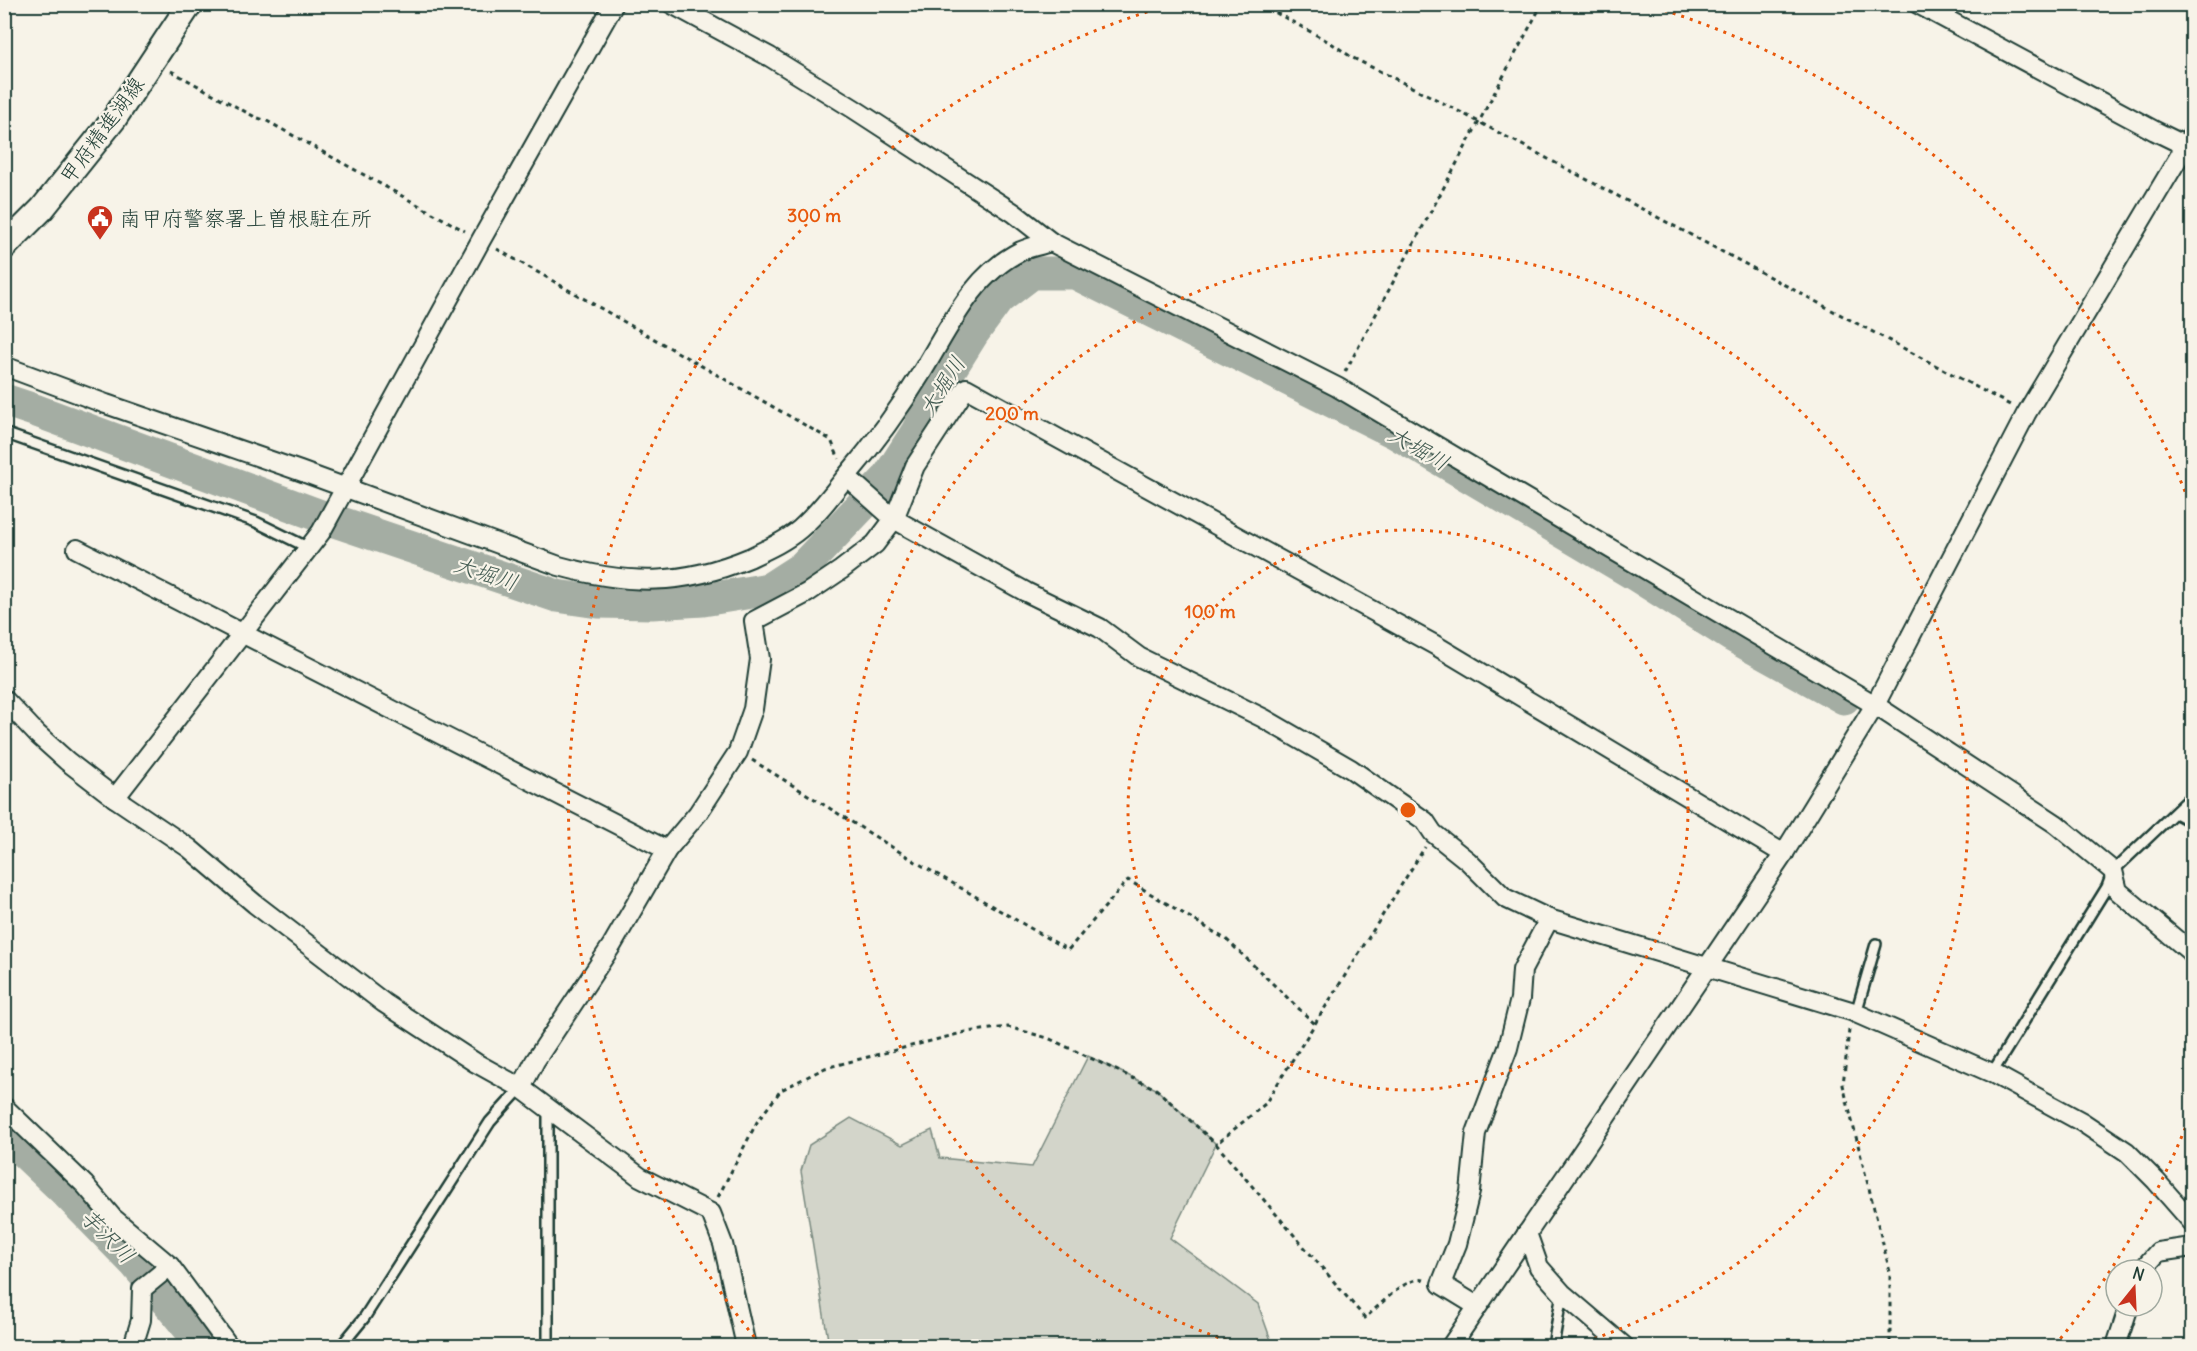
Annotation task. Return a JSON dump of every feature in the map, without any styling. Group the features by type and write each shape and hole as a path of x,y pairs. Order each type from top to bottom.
{"main road":[{"name":"甲府精進湖線","path":"4,248 42,209 114,119 190,4"}],"street":[{"path":"115,798 321,532 614,4"},
{"path":"672,4 770,57 861,113 1014,213 1051,242 1337,387 1875,705 2056,825 2113,871 2118,891 2193,953"},
{"path":"1451,1347 1784,854 1875,705 2026,414 2190,143 1918,4"},
{"path":"4,366 559,566 601,576 653,581 687,578 726,568 764,551 798,530 868,452 897,412 975,286 1002,263 1022,250 1051,242"},
{"path":"521,1088 536,1061 612,945 667,850 698,813 738,752 753,708 760,659 754,621 807,593 875,544 893,519 915,466 966,388 1435,645 1784,854"},
{"path":"847,477 893,519 1026,592 1100,628 1139,657 1263,718 1351,769 1425,821 1433,833 1468,861 1505,898 1549,919 1853,1012 1992,1073 2082,1122 2127,1152 2193,1222"},
{"path":"77,549 667,850"},
{"path":"4,699 67,761 115,798 189,848 255,904 384,1003 521,1088 640,1177 711,1213 723,1244 746,1347"},
{"path":"1477,1306 1441,1284 1457,1244 1470,1192 1476,1133 1508,1048 1521,999 1522,970 1549,919"},
{"path":"4,1107 86,1185 113,1218 165,1270 229,1347"},
{"path":"1527,1233 1539,1267 1562,1293 1624,1347"},
{"path":"2153,1258 2158,1252 2193,1246"},
{"path":"133,1347 141,1320 142,1289 165,1270"},
{"path":"2116,1347 2124,1318"}],"lane":[{"path":"4,434 256,522 309,548"},
{"path":"1992,1073 2107,887 2113,871 2193,796"},
{"path":"2175,813 2193,822"},
{"path":"1853,1012 1876,944"},
{"path":"341,1347 364,1318 490,1122 521,1088"},
{"path":"548,1108 548,1347"},
{"path":"1552,1347 1562,1293"}],"path":[{"path":"1260,4 1331,43 1353,58 1479,122 2026,414"},
{"path":"1337,387 1542,4"},
{"path":"152,61 255,117 267,121 481,240 831,440 847,477"},
{"path":"738,752 916,862 1068,950 1128,880 1227,940 1316,1025"},
{"path":"1215,1144 1265,1104 1433,833"},
{"path":"1853,1012 1843,1085 1890,1272 1890,1347"},
{"path":"711,1213 757,1122 781,1090 825,1068 966,1032 1008,1027 1048,1038 1156,1089 1215,1144 1365,1318 1408,1281 1417,1278 1441,1284"}],"shaded area":[{"path":"1088,1056 1156,1089 1216,1144 1170,1238 1258,1304 1273,1346 829,1346 801,1171 809,1145 851,1118 902,1145 932,1130 940,1158 1032,1167"}],"waterway":[{"name":"大堀川","path":"4,400 326,518 557,596 598,602 652,603 703,600 769,589 803,567 887,479 917,432 941,384 973,333 998,299 1032,273 1075,273 1396,433 1636,575 1731,635 1844,698"},
{"name":"芋沢川","path":"4,1133 63,1189 135,1263 204,1346"}],"place":[{"name":"南甲府警察署上曽根駐在所","path":"100,241"}]}
